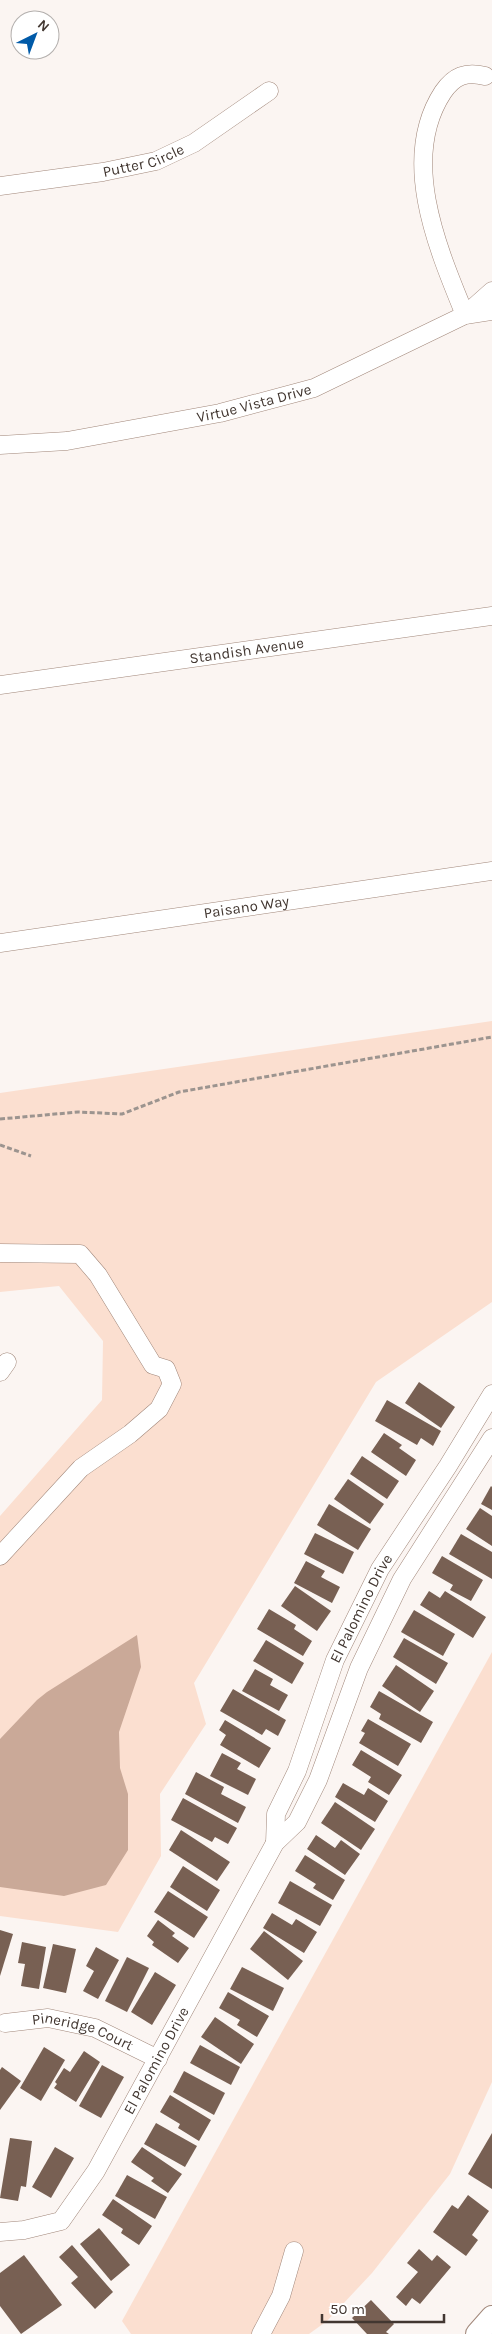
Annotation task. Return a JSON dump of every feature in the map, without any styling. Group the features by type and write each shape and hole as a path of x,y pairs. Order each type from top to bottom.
{"main road":[{"path":"477,2334 492,2318"}],"street":[{"path":"485,76 472,72 459,76 447,86 437,102 424,144 423,174 431,216 442,253 465,315 492,291"},
{"name":"Putter Circle","path":"0,186 103,172 156,162 194,143 269,91"},
{"name":"Virtue Vista Drive","path":"0,445 67,441 220,413 314,388 465,315 492,311"},
{"name":"Standish Avenue","path":"0,685 492,616"},
{"name":"Paisano Way","path":"0,943 492,871"},
{"path":"0,1253 80,1254 98,1275 153,1365 166,1369 172,1384 160,1408 130,1434 81,1468 0,1556"},
{"name":"El Palomino Drive","path":"275,1843 276,1814 297,1771 335,1660 380,1569 448,1466 492,1394"},
{"name":"El Palomino Drive","path":"0,2232 24,2230 61,2221 96,2171 275,1843 297,1822 318,1780 359,1668 402,1579 492,1438"},
{"name":"Pineridge Court","path":"5,2023 48,2018 95,2028 158,2059"},
{"path":"261,2334 281,2296 294,2251"}],"path":[{"path":"0,1119 78,1112 122,1114 179,1092 492,1037"},
{"path":"0,1145 31,1156"}],"shaded area":[{"path":"492,1021 492,1302 376,1382 194,1683 206,1724 160,1794 161,1856 118,1932 0,1916 0,1516 102,1400 103,1341 59,1286 0,1292 0,1093"},
{"path":"137,1635 141,1667 119,1732 120,1768 128,1794 128,1850 106,1885 64,1896 0,1887 0,1739 47,1692"},
{"path":"492,1652 492,2082 450,2174 372,2273 327,2321 309,2334 131,2334 122,2321"}],"building":[{"path":"419,1382 455,1407 441,1428 405,1403"},
{"path":"387,1400 441,1431 433,1446 421,1438 417,1445 375,1421"},
{"path":"384,1433 402,1445 399,1448 416,1460 406,1476 371,1452"},
{"path":"362,1456 399,1481 387,1499 350,1474"},
{"path":"348,1479 384,1504 370,1524 334,1499"},
{"path":"492,1487 492,1510 481,1504"},
{"path":"329,1504 371,1529 358,1550 317,1525"},
{"path":"480,1508 492,1516 492,1546 466,1529"},
{"path":"315,1533 354,1552 343,1574 304,1554"},
{"path":"461,1534 492,1552 492,1579 449,1554"},
{"path":"442,1556 483,1580 471,1601 450,1590 453,1585 432,1573"},
{"path":"306,1561 325,1571 321,1577 340,1587 332,1603 294,1583"},
{"path":"295,1586 331,1611 317,1631 281,1606"},
{"path":"429,1591 440,1598 445,1591 486,1617 473,1638 420,1605"},
{"path":"269,1609 296,1625 294,1629 312,1641 303,1656 257,1629"},
{"path":"414,1610 455,1634 443,1656 401,1632"},
{"path":"404,1638 448,1663 436,1684 393,1657"},
{"path":"266,1640 304,1663 292,1684 253,1661"},
{"path":"396,1665 434,1691 420,1712 382,1686"},
{"path":"255,1669 273,1679 270,1685 288,1695 279,1711 242,1691"},
{"path":"233,1689 286,1720 278,1736 266,1729 262,1735 220,1711"},
{"path":"379,1691 433,1722 421,1743 379,1719 381,1714 370,1707"},
{"path":"368,1719 411,1744 398,1766 359,1743 365,1733 361,1731"},
{"path":"225,1720 271,1748 259,1768 220,1745 226,1735 219,1730"},
{"path":"361,1750 402,1775 389,1795 368,1782 371,1777 352,1765"},
{"path":"222,1753 241,1763 237,1769 256,1779 248,1795 210,1776"},
{"path":"196,1772 224,1787 221,1794 246,1807 238,1823 185,1794"},
{"path":"343,1783 364,1795 368,1788 388,1801 375,1822 335,1797"},
{"path":"183,1798 237,1828 228,1844 215,1837 212,1842 171,1820"},
{"path":"335,1802 375,1829 361,1850 321,1823"},
{"path":"181,1830 230,1862 217,1881 169,1850"},
{"path":"316,1835 335,1848 341,1840 360,1854 345,1875 307,1849"},
{"path":"305,1855 345,1880 333,1900 313,1888 316,1884 295,1871"},
{"path":"183,1866 220,1890 207,1911 170,1887"},
{"path":"290,1881 332,1905 320,1926 278,1903"},
{"path":"168,1891 208,1917 194,1938 154,1912"},
{"path":"272,1913 292,1925 296,1919 317,1932 304,1953 263,1928"},
{"path":"158,1920 175,1933 172,1936 189,1948 178,1963 152,1945 154,1942 147,1936"},
{"path":"0,1930 13,1934 0,1976"},
{"path":"264,1931 303,1961 288,1980 250,1949"},
{"path":"22,1942 46,1947 39,1989 21,1986 25,1964 18,1963"},
{"path":"53,1944 76,1949 66,1993 43,1988"},
{"path":"96,1947 119,1960 98,1999 83,1991 94,1971 86,1966"},
{"path":"127,1957 149,1968 127,2012 105,2001"},
{"path":"242,1967 284,1988 273,2011 230,1989"},
{"path":"155,1972 176,1985 152,2025 131,2012"},
{"path":"228,1992 269,2016 257,2037 237,2025 240,2020 219,2008"},
{"path":"215,2017 254,2044 241,2064 201,2037"},
{"path":"200,2045 240,2067 231,2085 190,2063"},
{"path":"44,2047 65,2060 41,2101 20,2088"},
{"path":"84,2051 100,2062 76,2102 54,2088 57,2084 55,2082 64,2068 70,2072"},
{"path":"102,2065 124,2077 101,2118 79,2106"},
{"path":"2,2067 21,2081 0,2110 0,2070"},
{"path":"184,2071 225,2093 214,2115 173,2092"},
{"path":"170,2095 211,2120 199,2141 178,2128 180,2124 160,2112"},
{"path":"156,2123 197,2146 185,2167 144,2144"},
{"path":"492,2133 492,2189 468,2174"},
{"path":"10,2138 32,2141 26,2187 21,2186 18,2201 0,2198"},
{"path":"55,2147 74,2158 51,2198 32,2187"},
{"path":"142,2147 182,2174 168,2193 151,2181 154,2178 131,2162"},
{"path":"127,2175 167,2197 155,2219 115,2196"},
{"path":"468,2195 489,2211 472,2235 478,2240 466,2256 433,2232 452,2205 458,2209"},
{"path":"113,2199 152,2226 139,2245 121,2233 123,2229 102,2215"},
{"path":"99,2228 130,2265 111,2281 80,2244"},
{"path":"72,2245 113,2292 95,2309 71,2283 78,2277 59,2257"},
{"path":"419,2249 432,2261 437,2255 451,2267 420,2304 412,2298 406,2306 396,2297 418,2272 407,2263"},
{"path":"24,2255 62,2305 21,2334 0,2306 0,2273"},
{"path":"371,2300 394,2324 386,2332 389,2334 367,2334 352,2318"}]}
